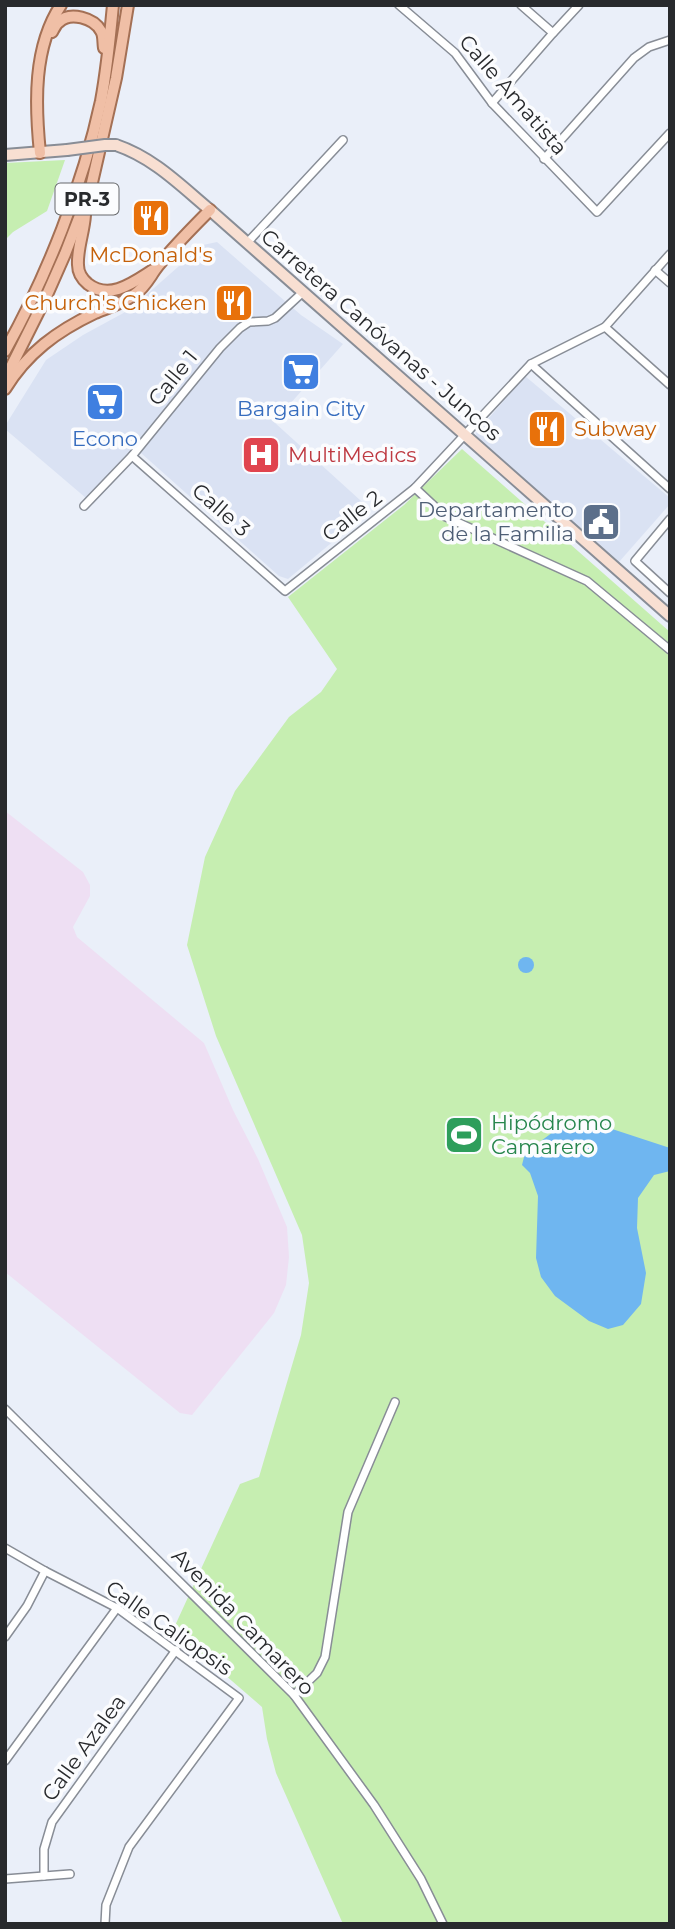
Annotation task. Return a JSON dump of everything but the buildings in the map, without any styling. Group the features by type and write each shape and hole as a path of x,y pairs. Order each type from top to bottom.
{"main road":[{"path":"40,153 37,98 44,46 51,20 61,5"},
{"name":"PR-3","path":"5,351 40,284 62,231 93,132 108,58 113,5"},
{"name":"PR-3","path":"5,379 46,297 85,205 117,78 128,5"},
{"path":"44,46 58,22 65,18 80,17 97,25 103,33 103,44 108,58"},
{"name":"Carretera Canóvanas - Juncos","path":"5,155 116,145 151,161 670,616"},
{"path":"85,205 78,261 78,270 83,279 102,291 113,291 130,285 156,269"},
{"path":"5,389 15,372 47,340 87,317 131,298 146,285 156,269 210,210"}],"street":[{"name":"Calle Amatista","path":"399,5 455,52 492,103 597,212 670,133"},
{"path":"521,5 553,33"},
{"path":"492,103 579,5"},
{"path":"544,159 634,58 649,47 670,40"},
{"path":"247,243 343,141"},
{"path":"670,254 605,327 531,364 670,489"},
{"path":"655,270 670,283"},
{"name":"Calle 1","path":"84,506 132,456 220,348 240,328 249,322 275,318 302,293"},
{"path":"605,327 670,385"},
{"name":"Calle 2","path":"285,591 415,488 531,364"},
{"name":"Calle 3","path":"132,456 285,591"},
{"path":"415,488 446,517 587,582 670,650"},
{"path":"670,519 635,561 670,593"},
{"path":"294,1695 317,1673 324,1657 348,1512 395,1402"},
{"name":"Avenida Camarero","path":"5,1409 294,1695 374,1805 421,1880 443,1924"},
{"name":"Calle Caliopsis","path":"5,1548 117,1608 239,1698 130,1847 106,1905 104,1924"},
{"path":"5,1637 27,1606 45,1571"},
{"path":"5,1760 117,1608"},
{"name":"Calle Azalea","path":"44,1876 44,1849 52,1822 176,1650"},
{"path":"5,1879 70,1874"}],"shaded area":[{"path":"217,242 301,315 343,344 274,422 371,510 288,579 279,576 141,453 93,504 5,429 46,360 83,335 129,310 203,245"},
{"path":"525,376 670,498 670,504 619,562 477,441 476,433"},
{"path":"5,811 83,872 90,885 90,896 73,927 77,937 204,1043 287,1227 289,1257 286,1285 274,1313 192,1415 180,1413 5,1272"}],"green space":[{"path":"65,160 47,211 5,240 5,163"},
{"name":"Hipódromo Camarero","path":"462,449 670,632 670,1924 343,1924 276,1773 262,1707 173,1630 240,1484 259,1477 301,1335 309,1283 302,1235 216,1036 187,945 205,857 235,791 289,717 321,692 337,669 288,597 404,505"}],"water":[{"path":"526,957 534,965 526,973 518,965"},
{"path":"561,1126 603,1126 670,1148 670,1171 654,1175 638,1198 637,1228 646,1273 641,1304 623,1325 608,1329 589,1321 555,1296 541,1277 536,1258 538,1196 530,1173 522,1165 525,1153"}],"place":[{"name":"McDonald's","path":"151,218"},
{"name":"Church's Chicken","path":"234,303"},
{"name":"Bargain City","path":"301,372"},
{"name":"Econo","path":"105,402"},
{"name":"Subway","path":"547,429"},
{"name":"MultiMedics","path":"261,455"},
{"name":"Departamento de la Familia","path":"601,522"},
{"name":"Hipódromo Camarero","path":"464,1135"}]}
